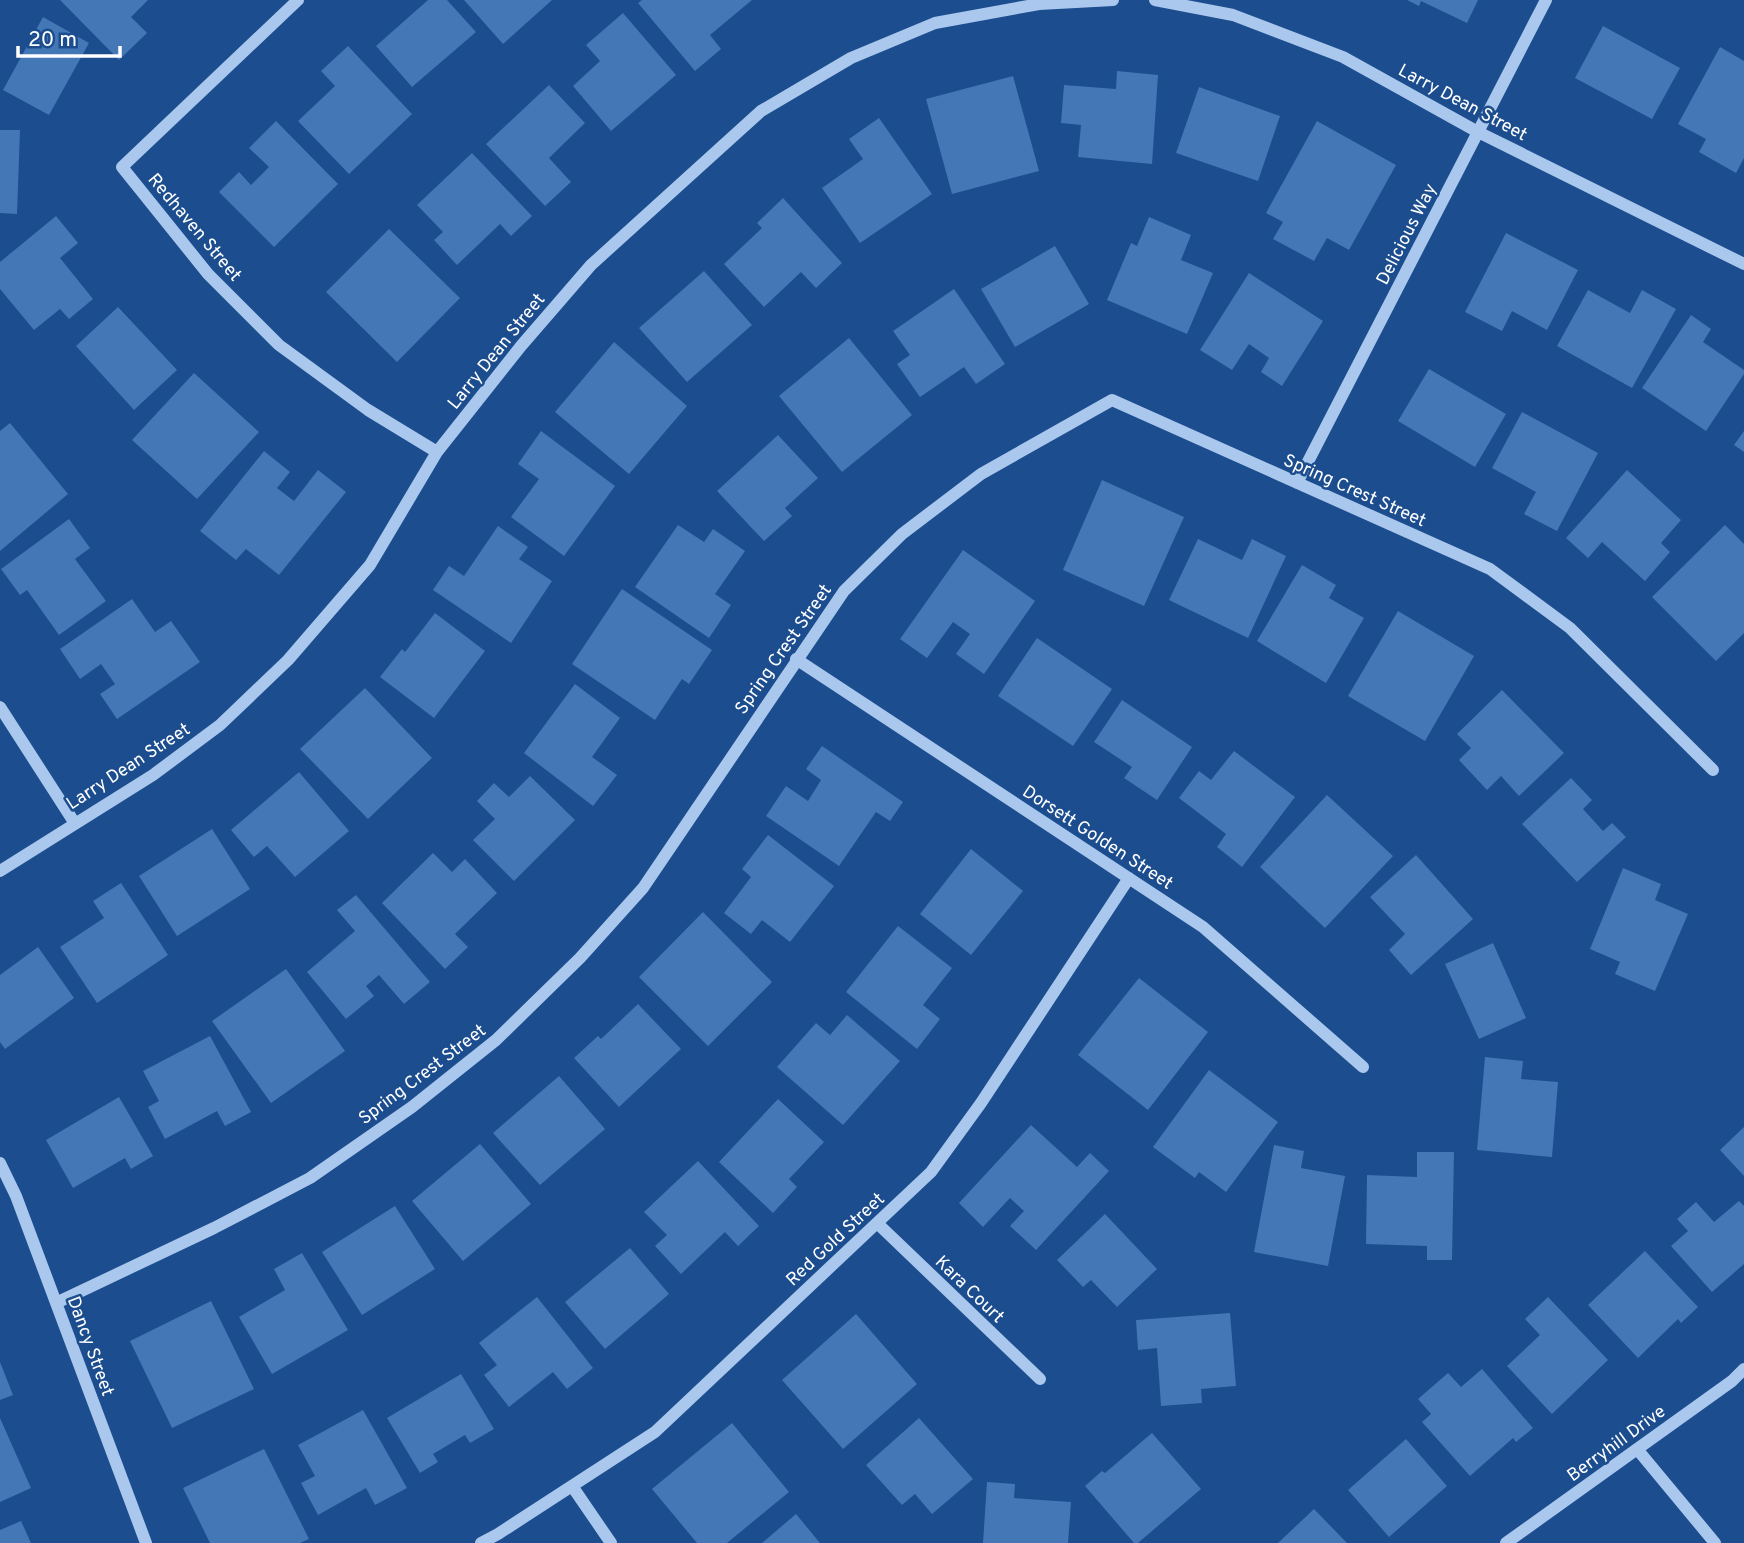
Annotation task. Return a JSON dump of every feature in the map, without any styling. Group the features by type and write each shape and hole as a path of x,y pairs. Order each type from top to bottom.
{"street":[{"name":"Redhaven Street","path":"298,0 122,167 208,274 279,345 368,410 436,452"},
{"name":"Larry Dean Street","path":"0,871 74,822 153,775 220,725 288,660 370,565 436,452 521,346 591,265 761,111 851,58 935,23 1039,4 1113,0"},
{"name":"Larry Dean Street","path":"1155,0 1233,15 1343,57 1478,132 1744,264"},
{"name":"Delicious Way","path":"1297,483 1546,0"},
{"name":"Spring Crest Street","path":"56,1303 214,1228 310,1178 412,1107 496,1040 580,958 643,888 844,591 902,534 981,474 1112,400 1490,569 1570,628 1713,770"},
{"name":"Dorsett Golden Street","path":"796,659 1203,927 1363,1067"},
{"path":"0,707 74,822"},
{"name":"Red Gold Street","path":"481,1543 655,1432 931,1172 981,1103 1129,878"},
{"name":"Dancy Street","path":"0,1163 16,1196 146,1543"},
{"name":"Kara Court","path":"877,1223 1040,1379"},
{"name":"Berryhill Drive","path":"1506,1543 1732,1381 1744,1369"},
{"path":"1637,1449 1715,1543"},
{"path":"572,1486 611,1543"}],"building":[{"path":"60,0 148,0 131,17 147,33 119,60"},
{"path":"428,0 447,0 476,32 412,87 376,46"},
{"path":"464,0 552,0 503,44"},
{"path":"642,0 752,0 710,35 721,49 695,71 638,3"},
{"path":"1407,0 1478,0 1467,23 1421,1 1419,6"},
{"path":"623,13 676,75 611,131 573,86 600,61 586,45"},
{"path":"43,17 89,43 49,115 3,90"},
{"path":"1603,26 1680,68 1652,119 1575,78"},
{"path":"348,46 412,114 349,174 298,121 335,86 321,71"},
{"path":"1720,47 1744,61 1744,158 1736,173 1699,152 1706,139 1678,124"},
{"path":"1117,71 1158,75 1152,164 1078,157 1081,125 1061,123 1064,85 1116,89"},
{"path":"1013,76 1039,171 952,194 926,99"},
{"path":"549,85 585,123 549,158 571,182 545,206 486,144"},
{"path":"1199,87 1280,116 1258,181 1176,153"},
{"path":"879,118 932,194 860,243 822,188 863,159 849,139"},
{"path":"276,121 338,184 274,247 219,192 239,172 251,185 269,167 249,148"},
{"path":"1317,121 1396,165 1349,250 1327,238 1314,261 1273,239 1283,222 1266,213"},
{"path":"0,130 20,130 17,214 0,213"},
{"path":"472,153 532,216 511,236 500,224 457,265 434,240 443,232 417,205"},
{"path":"783,198 842,263 816,288 801,272 764,307 724,264 762,228 757,223"},
{"path":"56,216 78,243 60,258 93,299 69,319 60,309 34,330 0,289 0,262"},
{"path":"1149,217 1191,235 1181,260 1213,273 1187,334 1107,300 1131,243 1137,246"},
{"path":"389,229 460,298 397,362 326,292"},
{"path":"1506,233 1578,270 1547,330 1512,311 1502,331 1465,312"},
{"path":"1055,246 1089,304 1015,347 981,289"},
{"path":"704,271 752,325 687,382 639,328"},
{"path":"1249,273 1323,321 1282,386 1261,372 1269,358 1249,344 1232,370 1200,350"},
{"path":"954,289 1005,364 976,384 964,367 920,397 897,364 910,355 893,331"},
{"path":"1588,290 1630,313 1642,290 1676,309 1632,388 1557,346"},
{"path":"118,307 177,370 134,410 76,346"},
{"path":"1691,315 1711,329 1703,342 1744,370 1744,374 1706,431 1642,388"},
{"path":"849,338 912,415 842,472 779,396"},
{"path":"614,342 687,406 629,474 555,412"},
{"path":"1429,369 1506,414 1475,467 1398,421"},
{"path":"194,373 259,432 197,499 132,440"},
{"path":"1522,412 1598,453 1557,531 1524,514 1536,492 1492,468"},
{"path":"10,423 68,494 0,551 0,431"},
{"path":"541,431 615,486 564,556 511,517 539,479 518,464"},
{"path":"1744,431 1744,452 1734,445"},
{"path":"778,435 818,478 785,508 792,516 764,541 717,491"},
{"path":"264,451 290,472 277,488 294,501 318,470 346,492 279,575 246,549 236,560 200,531"},
{"path":"1627,470 1681,520 1661,543 1670,552 1645,581 1602,542 1588,558 1566,538"},
{"path":"1102,480 1184,517 1144,606 1063,570"},
{"path":"69,519 90,548 75,559 106,601 59,635 27,590 20,595 1,569"},
{"path":"678,525 704,542 713,529 745,551 715,594 731,605 709,638 635,587"},
{"path":"1725,525 1744,544 1744,633 1716,661 1652,597"},
{"path":"498,526 528,547 519,559 552,581 511,643 433,590 449,566 464,576"},
{"path":"1198,539 1242,560 1252,539 1286,556 1248,638 1169,600"},
{"path":"963,550 1035,601 984,674 956,654 970,634 953,622 927,658 900,639"},
{"path":"1302,565 1336,585 1329,598 1364,618 1326,683 1257,641"},
{"path":"622,589 712,650 689,684 682,679 655,720 572,664"},
{"path":"132,599 155,632 171,621 200,662 117,719 100,694 115,684 101,664 80,679 60,649"},
{"path":"1398,611 1474,656 1425,741 1348,696"},
{"path":"435,613 485,651 434,718 380,677 402,649 405,652"},
{"path":"1037,638 1112,689 1073,746 998,696"},
{"path":"575,684 620,718 592,757 617,775 593,806 524,753"},
{"path":"365,688 432,758 368,819 300,749"},
{"path":"1502,690 1564,753 1519,796 1501,776 1487,790 1459,760 1471,748 1457,734"},
{"path":"1122,700 1192,747 1157,800 1124,778 1132,767 1094,742"},
{"path":"822,746 903,802 890,821 876,812 839,866 766,816 786,786 808,801 821,780 806,769"},
{"path":"1234,751 1295,797 1242,867 1217,847 1226,834 1179,798 1199,771 1211,780"},
{"path":"299,772 349,831 295,877 267,846 254,857 231,830"},
{"path":"530,776 575,820 514,881 473,840 495,819 477,801 494,783 509,797"},
{"path":"1571,778 1592,800 1583,809 1603,831 1612,823 1626,837 1577,882 1522,824"},
{"path":"1327,795 1393,856 1325,928 1260,867"},
{"path":"212,829 250,889 177,936 139,876"},
{"path":"768,835 834,886 790,942 762,920 751,934 724,913 751,877 742,869"},
{"path":"971,849 1023,891 971,955 920,914"},
{"path":"433,853 452,872 465,859 497,893 455,934 468,947 445,969 382,903"},
{"path":"1416,855 1473,919 1411,975 1389,950 1405,934 1370,897"},
{"path":"1623,868 1661,884 1655,900 1688,914 1655,991 1615,974 1620,962 1590,949"},
{"path":"121,883 168,955 97,1003 60,947 104,918 93,901"},
{"path":"356,895 430,982 404,1004 379,975 366,986 374,996 346,1019 307,972 355,931 337,910"},
{"path":"703,912 772,982 708,1046 639,977"},
{"path":"898,926 952,968 923,1005 940,1019 917,1049 846,992"},
{"path":"1493,943 1526,1018 1479,1039 1445,964"},
{"path":"38,947 74,998 5,1049 0,1042 0,975"},
{"path":"286,969 345,1051 271,1103 212,1021"},
{"path":"1139,978 1208,1032 1148,1110 1078,1055"},
{"path":"638,1004 681,1049 619,1107 574,1058 598,1036 601,1039"},
{"path":"847,1015 900,1061 843,1125 777,1067 816,1023 830,1035"},
{"path":"210,1036 251,1112 225,1126 217,1111 165,1139 148,1107 159,1101 143,1071"},
{"path":"1485,1057 1523,1061 1521,1079 1558,1082 1552,1157 1477,1150"},
{"path":"1209,1070 1278,1122 1226,1192 1199,1172 1195,1178 1153,1147"},
{"path":"559,1076 605,1129 540,1185 493,1133"},
{"path":"119,1097 153,1156 131,1169 125,1158 73,1188 46,1140"},
{"path":"778,1099 824,1142 789,1179 797,1187 773,1213 719,1162"},
{"path":"1031,1125 1077,1167 1090,1153 1109,1171 1036,1250 1010,1226 1024,1211 1010,1198 983,1227 959,1203"},
{"path":"1744,1127 1744,1176 1720,1150"},
{"path":"480,1144 531,1204 463,1261 412,1201"},
{"path":"1274,1145 1304,1151 1301,1168 1345,1176 1328,1266 1254,1252"},
{"path":"1417,1152 1454,1152 1452,1260 1427,1260 1427,1246 1366,1244 1367,1175 1417,1177"},
{"path":"698,1161 759,1226 738,1246 725,1232 681,1274 655,1246 667,1235 644,1212"},
{"path":"1739,1201 1744,1206 1744,1264 1712,1292 1671,1246 1688,1231 1677,1219 1696,1202 1714,1222"},
{"path":"395,1206 435,1269 362,1315 322,1252"},
{"path":"1105,1214 1157,1269 1117,1307 1091,1280 1083,1287 1057,1260"},
{"path":"630,1248 669,1294 605,1349 565,1302"},
{"path":"1645,1251 1698,1307 1681,1323 1678,1319 1638,1358 1588,1305"},
{"path":"302,1253 348,1330 272,1374 239,1317 285,1290 274,1269"},
{"path":"537,1297 593,1368 567,1389 553,1372 509,1407 484,1375 497,1365 479,1343"},
{"path":"1548,1297 1608,1360 1552,1414 1507,1366 1540,1335 1525,1319"},
{"path":"211,1301 254,1389 172,1428 130,1341"},
{"path":"1230,1313 1236,1386 1201,1389 1202,1403 1161,1406 1157,1348 1138,1350 1136,1320"},
{"path":"856,1314 917,1384 843,1449 782,1380"},
{"path":"0,1362 13,1395 0,1400"},
{"path":"1482,1369 1533,1428 1516,1442 1513,1438 1470,1476 1422,1422 1431,1414 1418,1399 1448,1373 1461,1387"},
{"path":"461,1374 494,1429 470,1443 465,1435 433,1454 438,1462 420,1473 387,1418"},
{"path":"363,1410 407,1488 375,1505 366,1488 318,1515 301,1483 315,1476 298,1445"},
{"path":"0,1418 31,1488 0,1502"},
{"path":"919,1418 973,1479 932,1514 915,1494 902,1505 866,1465"},
{"path":"732,1423 789,1492 727,1543 697,1543 652,1489"},
{"path":"1152,1433 1201,1489 1138,1543 1134,1543 1085,1486 1102,1471 1105,1473"},
{"path":"1406,1439 1447,1486 1389,1537 1348,1490"},
{"path":"264,1449 309,1539 300,1543 210,1543 183,1488"},
{"path":"987,1482 1015,1484 1014,1498 1071,1502 1068,1543 983,1543"},
{"path":"1314,1509 1347,1543 1278,1543"},
{"path":"796,1514 820,1543 762,1543"},
{"path":"21,1521 31,1543 0,1543 0,1530"}]}
